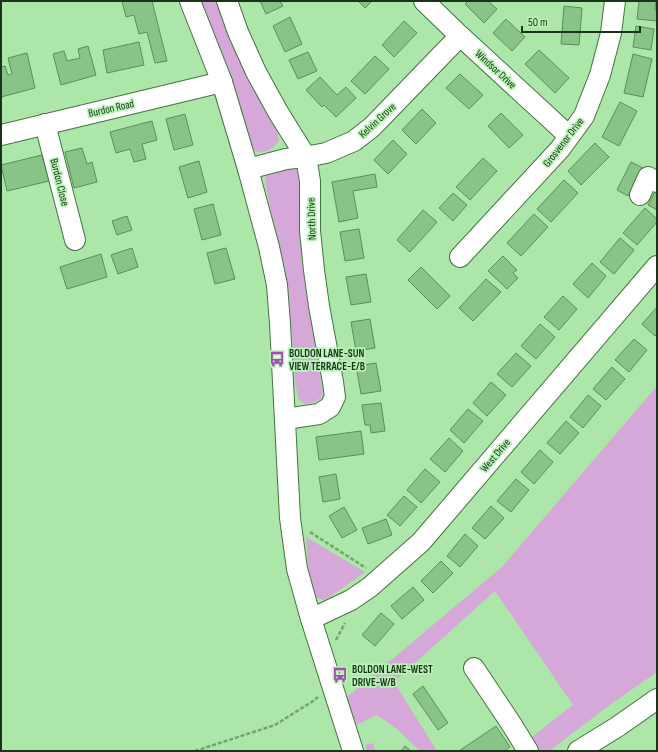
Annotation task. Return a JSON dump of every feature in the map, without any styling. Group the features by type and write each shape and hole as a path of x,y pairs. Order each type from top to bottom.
{"street":[{"path":"190,1 222,82 270,247 277,285 290,518 297,569 311,619 353,751"},
{"name":"North Drive","path":"227,1 238,32 256,72 278,112 306,157 310,181 310,231 314,270 335,397 330,407 319,414 285,419"},
{"name":"Windsor Drive","path":"424,1 569,136"},
{"name":"Grosvenor Drive","path":"460,257 560,149 584,116 600,75 611,33 615,1"},
{"name":"Kelvin Grove","path":"248,169 286,159 326,153 354,141 372,128 460,36"},
{"name":"Burdon Road","path":"1,135 222,82"},
{"name":"Burdon Close","path":"45,124 74,240"},
{"path":"640,195 648,177 657,182"},
{"name":"West Drive","path":"311,619 351,600 370,587 421,542 657,266"},
{"path":"474,668 528,751"},
{"path":"578,751 617,727 657,699"}],"path":[{"path":"290,518 381,578"},
{"path":"325,661 346,621"},
{"path":"195,751 275,725 313,701 332,685"}],"shaded area":[{"path":"201,1 217,1 244,70 269,110 279,141 274,147 266,152 255,151 249,143 226,67"},
{"path":"288,165 297,169 302,178 305,285 323,392 321,398 313,403 305,404 299,400 295,384 292,334 285,281 265,181 267,173"},
{"path":"657,386 657,672 607,707 549,751 537,751 529,739 573,705 495,591 394,682 437,751 420,751 397,729 377,715 356,725 347,697 502,567"},
{"path":"306,537 365,572 328,598 323,600 316,597 313,591 308,567"},
{"path":"373,743 375,751 367,751 365,745"}],"building":[{"path":"122,1 152,1 167,61 155,63 147,32 139,34 134,15 126,17"},
{"path":"260,1 280,1 283,6 266,14"},
{"path":"358,1 372,1 365,8"},
{"path":"468,1 488,1 497,9 484,23 465,4"},
{"path":"639,1 656,1 655,10 657,10 657,21 637,19"},
{"path":"564,6 582,8 579,45 561,44"},
{"path":"290,17 302,44 285,52 273,26"},
{"path":"506,19 525,37 512,51 493,33"},
{"path":"404,21 417,33 394,57 382,45"},
{"path":"636,26 654,29 651,50 633,47"},
{"path":"139,42 144,65 107,73 103,50"},
{"path":"88,46 96,75 61,85 53,54 64,51 67,61 80,58 78,49"},
{"path":"539,50 569,78 555,93 525,64"},
{"path":"308,52 317,71 298,79 289,60"},
{"path":"27,53 35,88 1,97 1,67 5,66 8,75 12,74 8,58"},
{"path":"633,54 652,59 643,97 624,93"},
{"path":"375,56 389,69 365,94 351,81"},
{"path":"460,74 483,95 469,109 446,88"},
{"path":"320,77 337,95 346,87 356,98 336,117 324,105 322,107 306,90"},
{"path":"620,102 637,111 619,146 602,137"},
{"path":"422,109 436,123 416,144 402,130"},
{"path":"501,113 523,135 509,148 488,126"},
{"path":"185,114 193,145 174,150 166,119"},
{"path":"152,121 157,140 142,144 146,159 134,162 130,149 116,153 110,132"},
{"path":"393,140 407,154 388,174 374,160"},
{"path":"595,143 609,157 581,185 568,171"},
{"path":"82,148 87,164 92,162 97,182 74,188 65,152"},
{"path":"42,155 49,181 7,191 1,165"},
{"path":"483,158 497,171 470,200 456,187"},
{"path":"199,161 207,192 188,198 179,167"},
{"path":"631,162 643,168 628,196 617,190"},
{"path":"375,174 377,187 353,191 358,218 339,222 332,182"},
{"path":"564,180 578,193 551,222 537,209"},
{"path":"657,188 657,210 648,205"},
{"path":"453,193 467,205 453,221 439,208"},
{"path":"213,204 221,235 202,240 194,209"},
{"path":"645,208 657,219 657,222 637,245 623,233"},
{"path":"423,210 437,222 410,252 397,240"},
{"path":"534,214 548,227 521,256 507,243"},
{"path":"127,216 132,230 117,235 112,221"},
{"path":"359,229 364,258 345,261 340,232"},
{"path":"620,238 634,250 614,274 600,262"},
{"path":"132,248 138,267 118,274 111,255"},
{"path":"226,248 235,279 215,284 207,253"},
{"path":"101,254 107,277 67,289 60,267"},
{"path":"503,256 517,270 513,273 518,278 507,289 488,271"},
{"path":"592,263 606,276 588,298 573,284"},
{"path":"421,267 450,296 437,309 408,280"},
{"path":"366,274 371,302 351,305 346,277"},
{"path":"486,279 501,292 473,321 459,308"},
{"path":"563,296 577,309 559,330 544,317"},
{"path":"657,307 657,333 655,336 642,324"},
{"path":"370,319 375,348 356,351 351,322"},
{"path":"540,324 555,337 536,359 521,346"},
{"path":"634,339 647,350 629,372 615,360"},
{"path":"516,353 531,366 512,387 497,374"},
{"path":"376,363 381,391 361,394 356,366"},
{"path":"612,367 625,379 606,400 593,389"},
{"path":"491,382 506,395 487,416 473,403"},
{"path":"588,395 601,406 583,428 570,417"},
{"path":"381,403 385,431 371,433 370,425 365,425 362,405"},
{"path":"468,409 483,421 464,443 450,430"},
{"path":"566,421 579,433 560,454 547,443"},
{"path":"361,431 364,454 319,460 316,437"},
{"path":"449,438 463,451 445,472 430,459"},
{"path":"540,450 553,462 534,484 521,472"},
{"path":"425,469 440,482 421,503 407,490"},
{"path":"336,474 340,499 323,502 319,477"},
{"path":"516,479 529,490 511,512 497,501"},
{"path":"404,496 417,507 400,526 387,515"},
{"path":"491,506 504,518 485,539 472,528"},
{"path":"344,507 357,530 342,538 329,516"},
{"path":"386,519 392,535 368,544 362,528"},
{"path":"465,534 478,546 460,567 447,556"},
{"path":"441,561 453,573 433,593 421,581"},
{"path":"413,587 424,600 402,619 391,606"},
{"path":"381,613 394,624 375,646 362,635"},
{"path":"423,686 448,723 438,730 413,694"},
{"path":"496,726 510,747 504,751 459,751"},
{"path":"405,746 411,751 401,751"}],"place":[{"name":"BOLDON LANE-SUN VIEW TERRACE-E/B","path":"277,359"},
{"name":"BOLDON LANE-WEST DRIVE-W/B","path":"340,675"}]}
